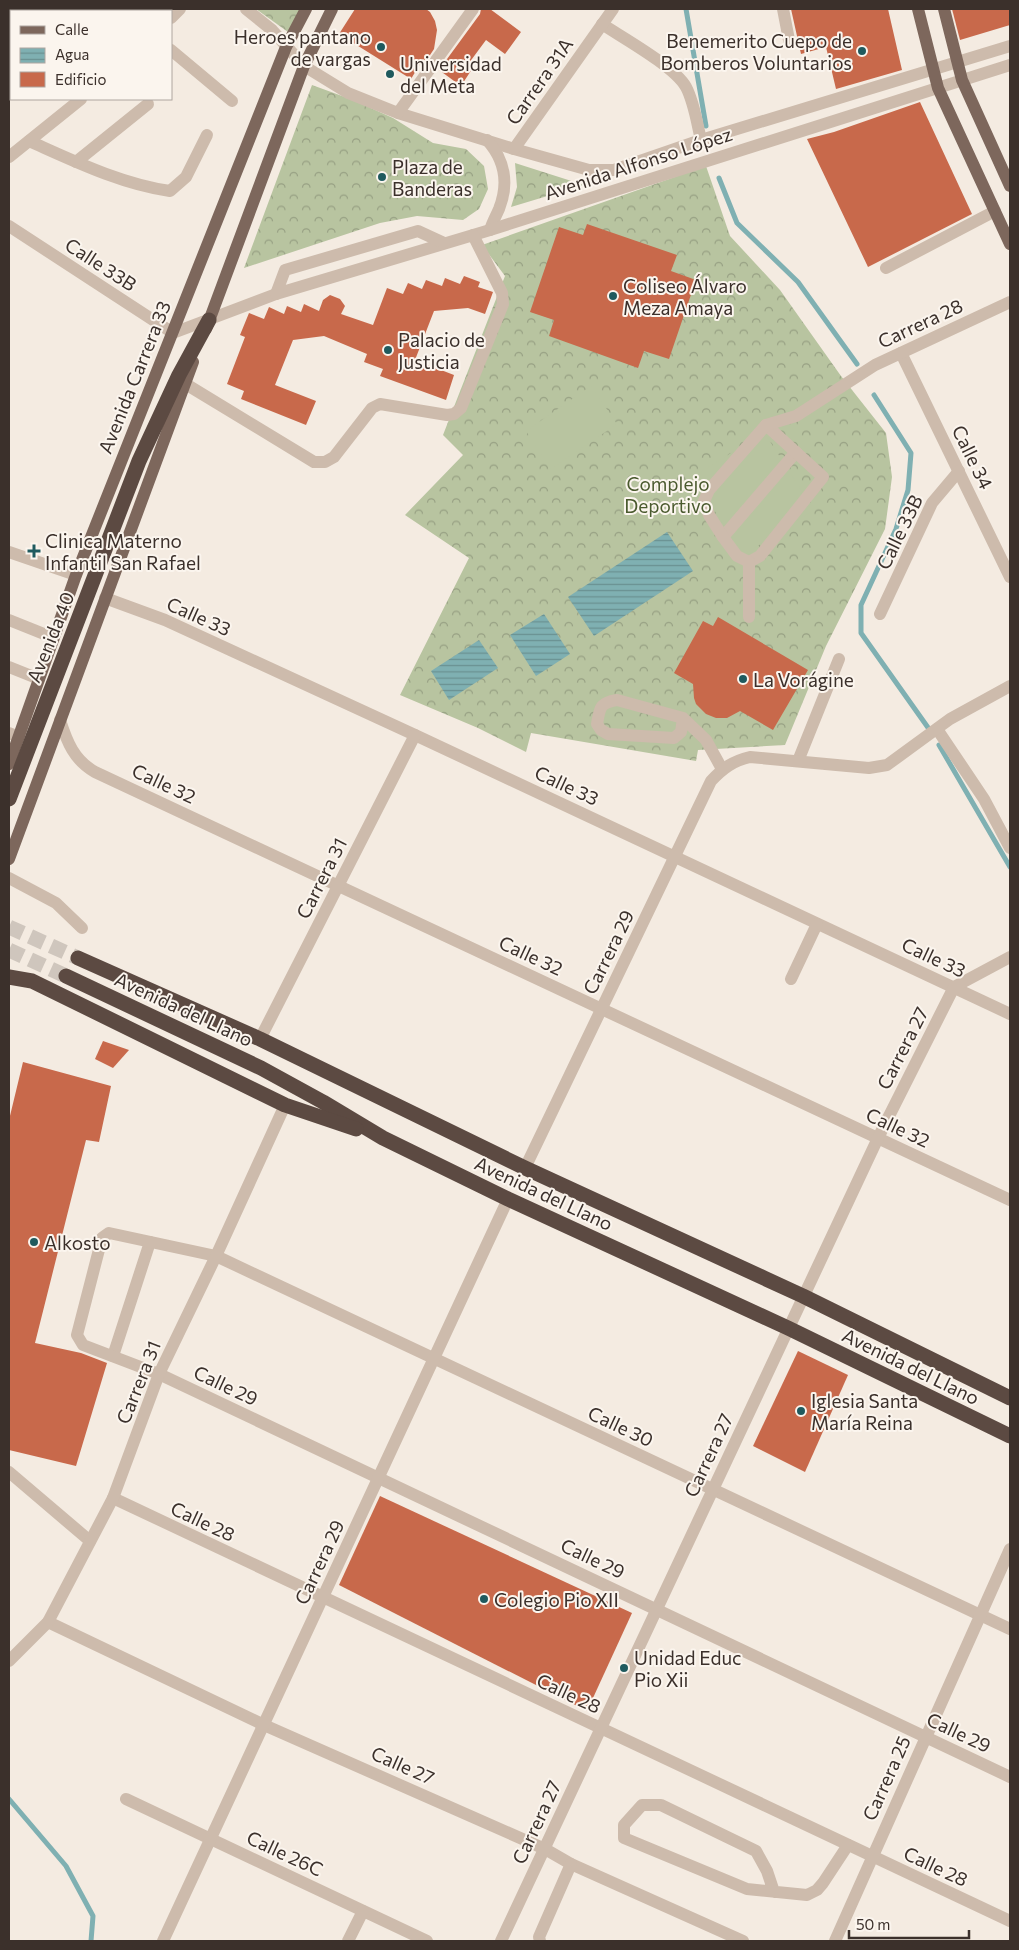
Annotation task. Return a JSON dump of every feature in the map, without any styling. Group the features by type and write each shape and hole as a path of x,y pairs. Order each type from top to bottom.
{"highway":[{"name":"Avenida Carrera 33","path":"139,461 179,375 209,320"},
{"name":"Avenida 40","path":"9,799 139,461"},
{"name":"Avenida del Llano","path":"78,958 260,1039 525,1168 803,1296 1010,1398"},
{"name":"Avenida del Llano","path":"66,976 261,1068 383,1138 508,1199 788,1328 1010,1436"},
{"path":"9,977 32,981 285,1105 383,1138"}],"main road":[{"name":"Avenida Carrera 33","path":"9,764 14,735 39,679 76,575 174,333 286,47 306,9"},
{"name":"Avenida Carrera 33","path":"9,859 177,407 184,383 304,66 332,9"},
{"path":"918,9 938,88 1010,244"},
{"path":"944,9 962,80 1010,186"}],"street":[{"path":"246,9 272,30 304,66 348,93 398,113 514,149"},
{"path":"398,113 473,9"},
{"name":"Carrera 31A","path":"514,149 613,9"},
{"path":"783,9 789,40"},
{"path":"602,24 681,80 690,96 701,140"},
{"name":"Avenida Alfonso López","path":"514,149 589,170 614,170 701,140 1010,46"},
{"path":"172,51 232,101"},
{"name":"Avenida Alfonso López","path":"174,333 276,294 490,230 1010,65"},
{"path":"9,157 80,100"},
{"path":"76,162 148,104"},
{"path":"29,141 76,162 146,188 170,191 186,177 207,134"},
{"path":"486,140 493,147 502,163 505,182 502,200 490,230"},
{"path":"886,268 995,211"},
{"name":"Calle 33B","path":"9,226 174,333"},
{"path":"276,294 285,270 418,231 444,243"},
{"path":"184,383 314,462 325,462 334,458 372,408 380,404 447,415 454,414 461,408 503,304 502,293 473,235"},
{"name":"Carrera 28","path":"766,425 796,416 875,365 1010,302"},
{"name":"Calle 34","path":"901,353 1010,577"},
{"path":"766,425 823,477 760,556 749,562 737,556 723,537 704,501 709,490 766,425"},
{"path":"723,537 796,452"},
{"name":"Calle 33B","path":"880,614 932,503 959,471"},
{"path":"9,552 76,575"},
{"path":"749,562 749,617"},
{"name":"Calle 33","path":"105,598 165,620 1010,1014"},
{"path":"9,620 54,638"},
{"path":"839,659 798,761 869,768 887,765 958,714 1010,686"},
{"path":"9,667 39,679"},
{"path":"684,718 681,732 674,738 608,734 601,730 597,724 600,708 606,702 617,700 684,718 706,740 722,769"},
{"name":"Calle 32","path":"60,720 66,741 78,758 89,768 1010,1200"},
{"path":"937,729 984,799 1010,848"},
{"name":"Carrera 31","path":"260,1039 415,735"},
{"name":"Carrera 29","path":"525,1168 711,781 722,769 735,760 750,756 798,761"},
{"path":"9,878 56,903 82,928"},
{"path":"791,980 817,924"},
{"path":"954,987 1010,957"},
{"name":"Carrera 27","path":"501,1941 878,1138 954,987"},
{"name":"Carrera 31","path":"9,1661 48,1622 113,1498 159,1374 216,1256 285,1105"},
{"name":"Carrera 29","path":"163,1941 508,1199"},
{"name":"Calle 29","path":"150,1242 110,1233 102,1238 77,1335 83,1345 159,1374 1010,1777"},
{"path":"112,1356 150,1242"},
{"name":"Calle 30","path":"150,1242 216,1256 1010,1629"},
{"path":"9,1472 90,1541"},
{"name":"Calle 28","path":"113,1498 1010,1922"},
{"name":"Carrera 25","path":"834,1941 1010,1549"},
{"name":"Calle 27","path":"48,1622 264,1724 545,1849 571,1864 743,1941"},
{"name":"Calle 26C","path":"126,1799 427,1941"},
{"path":"774,1892 767,1871 756,1851 662,1806 642,1805 624,1824 624,1838 747,1888 774,1892 806,1895 817,1890 848,1845"},
{"path":"540,1941 539,1937 571,1864"},
{"path":"348,1941 363,1911"}],"green space":[{"path":"256,9 302,9 288,32"},
{"name":"Plaza de Banderas","path":"312,85 353,100 393,118 433,143 466,149 484,166 488,189 479,209 463,220 417,216 380,223 244,268"},
{"path":"515,163 584,185 511,207 517,187"},
{"name":"Complejo Deportivo","path":"706,166 730,236 780,290 841,376 886,433 892,477 885,529 826,646 785,745 698,750 696,761 531,733 526,752 478,728 400,695 469,558 405,515 463,455 443,435 505,276 482,245"},
{"path":"591,386 617,424 551,469 526,431"},
{"path":"764,432 814,510 743,555 693,477"}],"water":[{"path":"667,532 693,571 594,636 568,597"},
{"path":"544,614 570,654 536,676 510,635"},
{"path":"479,640 498,668 449,700 431,671"}],"building":[{"path":"355,9 426,9 430,12 437,30 434,49 426,61 423,59 411,79 339,34"},
{"path":"481,9 490,9 521,32 505,54 486,40 469,63 474,66 461,86 439,70 480,14"},
{"name":"Benemerito Cuepo de Bomberos Voluntarios","path":"791,9 888,9 902,70 836,89 826,47 801,54"},
{"path":"952,9 1010,9 1010,25 960,40"},
{"path":"920,102 972,214 868,267 807,139 834,132"},
{"name":"Coliseo Álvaro Meza Amaya","path":"587,224 677,255 671,271 696,280 669,359 644,351 638,368 549,336 554,320 530,312 559,227 583,235"},
{"name":"Palacio de Justicia","path":"464,276 480,282 478,287 493,292 485,314 468,308 434,311 415,360 454,375 446,400 380,376 383,369 364,362 367,354 324,336 293,340 275,385 316,401 306,425 241,399 244,391 227,384 245,337 240,335 249,313 264,319 269,307 284,314 287,306 301,312 304,304 319,311 323,300 330,295 340,299 345,306 341,314 373,325 387,288 403,294 408,283 422,289 426,280 442,286 445,278 460,284"},
{"name":"La Vorágine","path":"718,617 808,670 773,730 740,711 727,718 716,718 706,714 696,704 693,684 674,673 703,621 713,626"},
{"path":"103,1041 129,1050 113,1068 95,1059"},
{"name":"Alkosto","path":"23,1062 111,1086 99,1142 86,1140 35,1343 81,1353 107,1363 76,1466 9,1450 9,1120"},
{"name":"Iglesia Santa María Reina","path":"798,1351 848,1375 805,1472 753,1446"},
{"name":"Colegio Pio XII","path":"380,1496 632,1613 587,1711 339,1585"}],"waterway":[{"path":"686,9 706,126"},
{"path":"719,178 737,223 798,282 857,364"},
{"path":"874,395 911,453 908,490 896,529 861,605 861,633 929,729"},
{"path":"939,745 1010,867"},
{"path":"9,1799 66,1866 93,1916 91,1941"}],"tunnel":[{"path":"9,927 78,958"},
{"path":"9,950 66,976"}],"place":[{"name":"Heroes pantano de vargas","path":"381,47"},
{"name":"Benemerito Cuepo de Bomberos Voluntarios","path":"862,51"},
{"name":"Universidad del Meta","path":"390,74"},
{"name":"Plaza de Banderas","path":"382,177"},
{"name":"Coliseo Álvaro Meza Amaya","path":"613,296"},
{"name":"Palacio de Justicia","path":"388,350"},
{"name":"Clinica Materno Infantil San Rafael","path":"34,551"},
{"name":"La Vorágine","path":"743,679"},
{"name":"Alkosto","path":"34,1242"},
{"name":"Iglesia Santa María Reina","path":"801,1411"},
{"name":"Colegio Pio XII","path":"484,1599"},
{"name":"Unidad Educ Pio Xii","path":"624,1668"}]}
